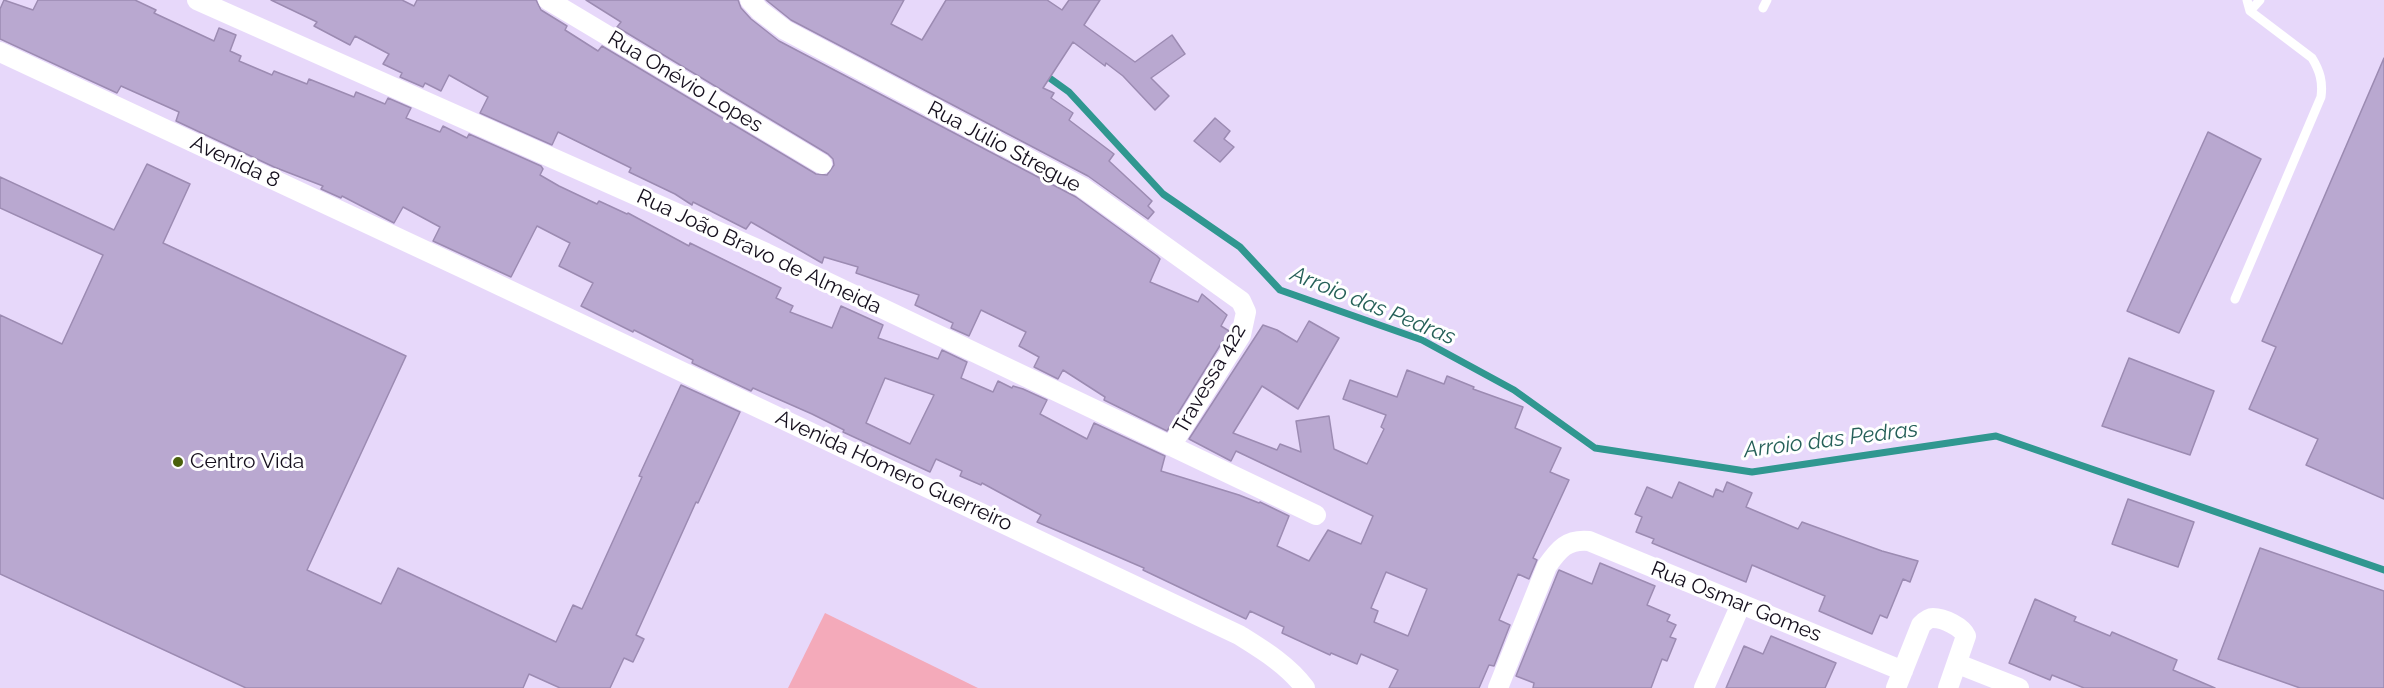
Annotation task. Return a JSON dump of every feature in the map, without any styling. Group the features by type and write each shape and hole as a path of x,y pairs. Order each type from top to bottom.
{"street":[{"name":"Rua João Bravo de Almeida","path":"197,0 766,253 1316,515"},
{"name":"Rua Onévio Lopes","path":"548,0 822,164"},
{"name":"Rua Júlio Stregue","path":"750,0 760,11 785,30 1082,187 1231,292 1241,301 1246,312"},
{"name":"Avenida 8","path":"0,52 471,272"},
{"name":"Avenida Homero Guerreiro","path":"471,272 1239,635 1269,653 1305,688"},
{"name":"Travessa 422","path":"1171,446 1241,335 1246,312"},
{"name":"Rua Osmar Gomes","path":"1497,688 1547,566 1557,551 1568,543 1578,540 1588,541 1741,604 1900,679"},
{"path":"1704,688 1741,604"},
{"path":"1900,679 1921,625 1934,618 1964,631 1966,640 1948,688"},
{"path":"1958,664 2019,688"}],"lane":[{"path":"2235,299 2321,97 2323,87 2318,67 2312,58 2250,11 2247,0"},
{"path":"2250,11 2260,0"}],"shaded area":[{"path":"825,613 978,688 788,688"}],"building":[{"path":"4,0 33,10 38,0 135,0 156,10 154,13 214,41 219,28 236,35 230,51 241,56 239,61 272,75 274,71 307,84 309,79 354,97 356,92 385,104 388,98 411,108 406,118 440,132 443,126 467,138 469,134 541,166 543,169 540,175 559,186 597,204 599,201 628,213 689,246 690,243 781,288 776,298 793,306 790,312 832,328 841,306 883,325 878,338 938,359 942,350 967,362 961,378 993,392 998,381 1047,400 1040,414 1087,439 1094,423 1165,456 1161,471 1260,502 1289,516 1277,546 1309,561 1328,530 1361,544 1373,516 1236,451 1231,461 1189,439 1263,325 1297,342 1309,321 1339,338 1298,409 1262,386 1233,433 1277,450 1280,444 1301,452 1296,421 1329,416 1334,449 1367,464 1384,429 1381,427 1386,415 1343,399 1350,380 1397,397 1407,370 1444,384 1447,376 1474,387 1473,389 1523,407 1515,428 1561,448 1550,472 1569,480 1533,558 1537,560 1529,579 1518,574 1499,620 1510,625 1494,666 1489,665 1479,688 1389,688 1398,670 1361,654 1357,664 1331,653 1330,655 1282,633 1284,627 1250,611 1246,619 1143,570 1144,568 1037,522 1041,515 982,483 981,485 960,476 962,471 936,459 930,472 843,432 844,430 812,414 753,388 751,391 692,363 693,360 581,306 593,283 559,266 570,243 537,226 511,277 433,241 440,227 403,207 394,223 342,196 341,198 321,189 323,186 274,167 176,121 179,112 121,86 117,93 0,39 0,9","holes":["885,378 934,395 910,444 866,423","1386,572 1427,589 1408,636 1374,622 1378,611 1371,608"]},
{"path":"271,0 402,0 414,6 417,0 536,0 541,10 567,26 565,30 598,51 602,46 816,174 827,175 834,165 833,159 828,154 617,27 621,22 586,0 738,0 741,8 751,19 779,41 1076,197 1160,259 1150,282 1198,302 1202,294 1227,315 1221,326 1229,331 1167,431 1104,400 1105,397 1063,370 1058,379 1034,367 1039,357 1019,346 1026,332 981,310 969,336 951,328 953,323 915,305 919,295 856,273 858,267 824,257 822,263 751,222 746,229 693,202 692,205 675,194 629,172 631,168 558,132 552,145 480,113 488,97 449,75 441,91 425,83 423,87 400,77 402,73 383,64 389,54 355,36 350,45 314,26 317,22"},
{"path":"766,0 904,0 891,24 922,40 946,0 1047,0 1062,10 1069,0 1100,0 1084,25 1135,62 1172,35 1185,54 1151,78 1169,96 1155,110 1123,76 1106,63 1105,66 1073,42 1043,88 1054,93 1051,98 1073,113 1069,120 1114,154 1109,161 1152,201 1148,206 1154,212 1148,219 1088,176 791,20"},
{"path":"2384,58 2384,499 2306,465 2318,439 2249,409 2276,347 2262,341"},
{"path":"1215,118 1230,131 1224,139 1234,147 1220,162 1194,141"},
{"path":"2208,132 2261,159 2179,333 2127,311"},
{"name":"Centro Vida","path":"147,164 190,184 163,243 406,356 307,570 381,604 398,568 556,642 573,605 582,609 681,385 740,412 698,503 696,502 636,635 644,639 633,662 624,658 610,688 560,688 529,674 523,688 246,688 0,574 0,315 62,344 103,255 0,208 0,177 114,230"},
{"path":"2129,358 2214,391 2190,455 2102,426"},
{"path":"1679,482 1713,497 1716,489 1723,492 1727,482 1752,493 1746,507 1798,529 1802,522 1882,551 1918,561 1910,582 1903,579 1887,618 1880,615 1872,634 1819,611 1825,596 1752,565 1746,582 1652,543 1654,539 1636,532 1642,517 1635,514 1647,487 1672,498"},
{"path":"2128,499 2194,522 2178,567 2112,544"},
{"path":"2260,548 2384,591 2384,688 2300,688 2218,659"},
{"path":"1600,563 1655,586 1647,605 1670,615 1667,621 1676,625 1670,637 1676,639 1667,661 1662,659 1651,688 1533,688 1534,683 1516,676 1559,570 1592,584"},
{"path":"2035,599 2076,617 2074,621 2110,636 2112,632 2177,660 2173,670 2215,688 2084,688 2052,675 2050,680 2009,663"},
{"path":"1771,636 1836,663 1825,688 1726,688 1744,646 1763,654"}],"waterway":[{"name":"Arroio das Pedras","path":"1044,74 1069,92 1163,194 1240,247 1280,290 1422,340 1514,390 1595,448 1752,472 1996,436 2384,570"}],"place":[{"name":"Centro Vida","path":"178,462"}]}
